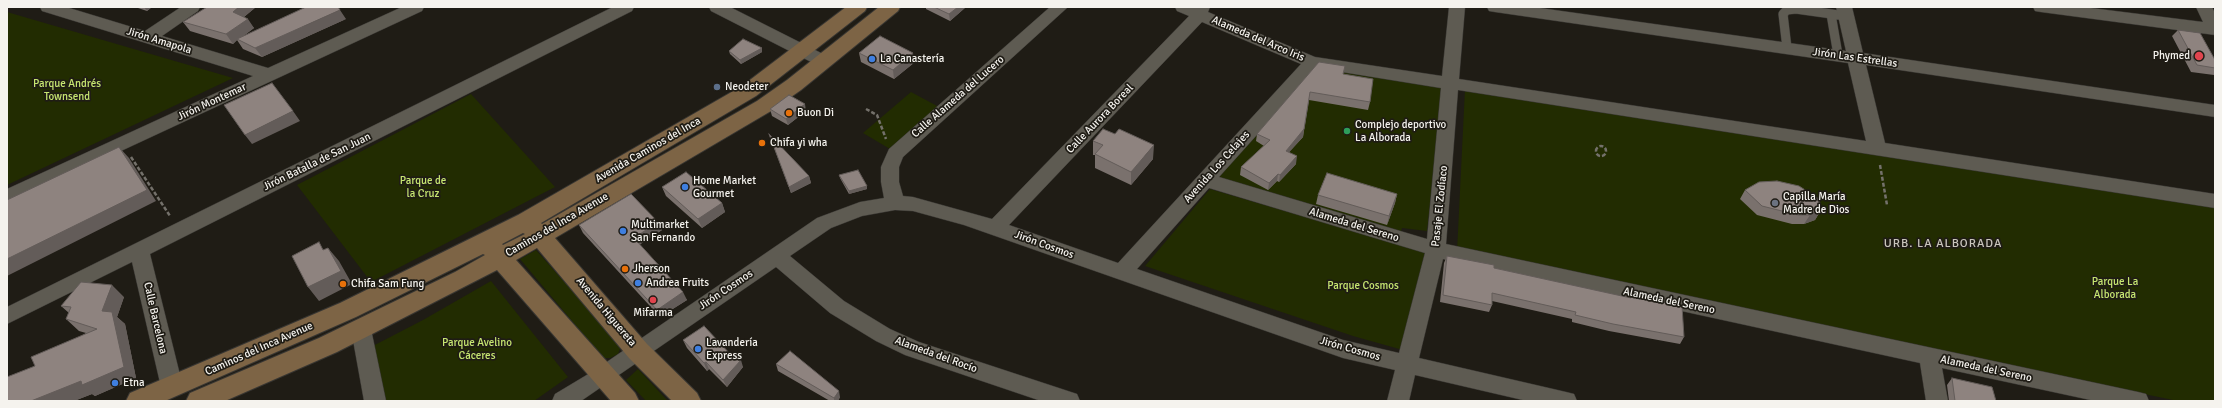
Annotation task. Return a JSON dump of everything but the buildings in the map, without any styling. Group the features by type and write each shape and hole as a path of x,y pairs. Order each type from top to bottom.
{"main road":[{"path":"804,50 858,7"},
{"name":"Caminos del Inca Avenue","path":"199,401 328,345 361,329 493,250 764,106 794,85 891,7"},
{"name":"Avenida Caminos del Inca","path":"533,228 653,148 749,91 804,50"},
{"name":"Avenida Higuereta","path":"533,228 638,351 688,401"},
{"path":"493,250 626,401"},
{"name":"Caminos del Inca Avenue","path":"139,401 348,310 493,250"}],"street":[{"name":"Jirón Amapola","path":"48,7 270,75"},
{"path":"147,38 192,7"},
{"name":"Jirón Montemar","path":"7,197 416,7"},
{"name":"Jirón Batalla de San Juan","path":"7,316 626,7"},
{"path":"717,7 823,61"},
{"name":"Calle Alameda del Lucero","path":"890,167 895,154 906,143 1060,7"},
{"name":"Alameda del Arco Iris","path":"1183,7 1200,11 1285,52 1313,62 2215,202"},
{"name":"Pasaje El Zodíaco","path":"1398,401 1436,249 1452,84 1457,7"},
{"name":"Jirón Las Estrellas","path":"1495,7 1838,55 2215,112"},
{"path":"2041,7 2215,29"},
{"path":"2204,7 2215,29"},
{"name":"Calle Aurora Boreal","path":"995,228 1200,11"},
{"path":"1840,12 1856,58 1877,149"},
{"name":"Avenida Los Celajes","path":"1121,273 1313,62"},
{"path":"890,167 890,182 895,203"},
{"name":"Alameda del Sereno","path":"1206,180 1436,249 1929,357 2138,401"},
{"name":"Jirón Cosmos","path":"563,401 603,376 824,223 860,209 895,203 913,204 943,210 1343,349 1566,401"},
{"name":"Calle Barcelona","path":"139,249 172,387"},
{"name":"Alameda del Rocío","path":"777,256 811,287 837,307 883,335 912,349 1069,401"},
{"path":"361,329 375,401"},
{"path":"1929,357 1937,401"}],"lane":[{"path":"1787,48 1783,14 1787,10 1796,9 1840,12 1838,55"}],"path":[{"path":"866,108 877,115 882,124 890,167"},
{"path":"123,144 179,230"},
{"path":"1598,147 1604,148 1607,152 1605,155 1600,155 1596,152 1598,147"},
{"path":"1877,149 1887,205"}],"green space":[{"name":"Parque Andrés Townsend","path":"7,12 233,78 7,185"},
{"name":"Complejo deportivo La Alborada","path":"1314,67 1443,87 1427,231 1402,228 1400,235 1216,179"},
{"name":"Parque La Alborada","path":"1465,89 2215,206 2215,401 2178,401 1457,252"},
{"path":"911,92 939,107 890,149 863,133"},
{"name":"Parque de la Cruz","path":"471,94 555,187 371,282 297,185"},
{"name":"Parque Cosmos","path":"1210,189 1425,252 1403,350 1353,336 1145,266"},
{"path":"536,250 621,346 618,354 610,358 603,358 520,259"},
{"name":"Parque Avelino Cáceres","path":"491,281 568,377 534,401 380,401 369,348 423,320"},
{"path":"638,369 668,401 646,401 626,380"}],"place":[{"name":"Phymed","path":"2199,56"},
{"name":"La Canastería","path":"872,59"},
{"name":"Neodeter","path":"717,87"},
{"name":"Buon Di","path":"789,113"},
{"name":"Complejo deportivo La Alborada","path":"1347,131"},
{"name":"Chifa yi wha","path":"762,143"},
{"name":"Home Market Gourmet","path":"685,187"},
{"name":"Capilla María Madre de Dios","path":"1775,203"},
{"name":"Multimarket San Fernando","path":"623,231"},
{"name":"Jherson","path":"625,269"},
{"name":"Andrea Fruits","path":"638,283"},
{"name":"Chifa Sam Fung","path":"343,284"},
{"name":"Mifarma","path":"653,300"},
{"name":"Lavandería Express","path":"698,349"},
{"name":"Etna","path":"115,383"}],"district":[{"name":"URB. LA ALBORADA","path":"1943,244"}]}
